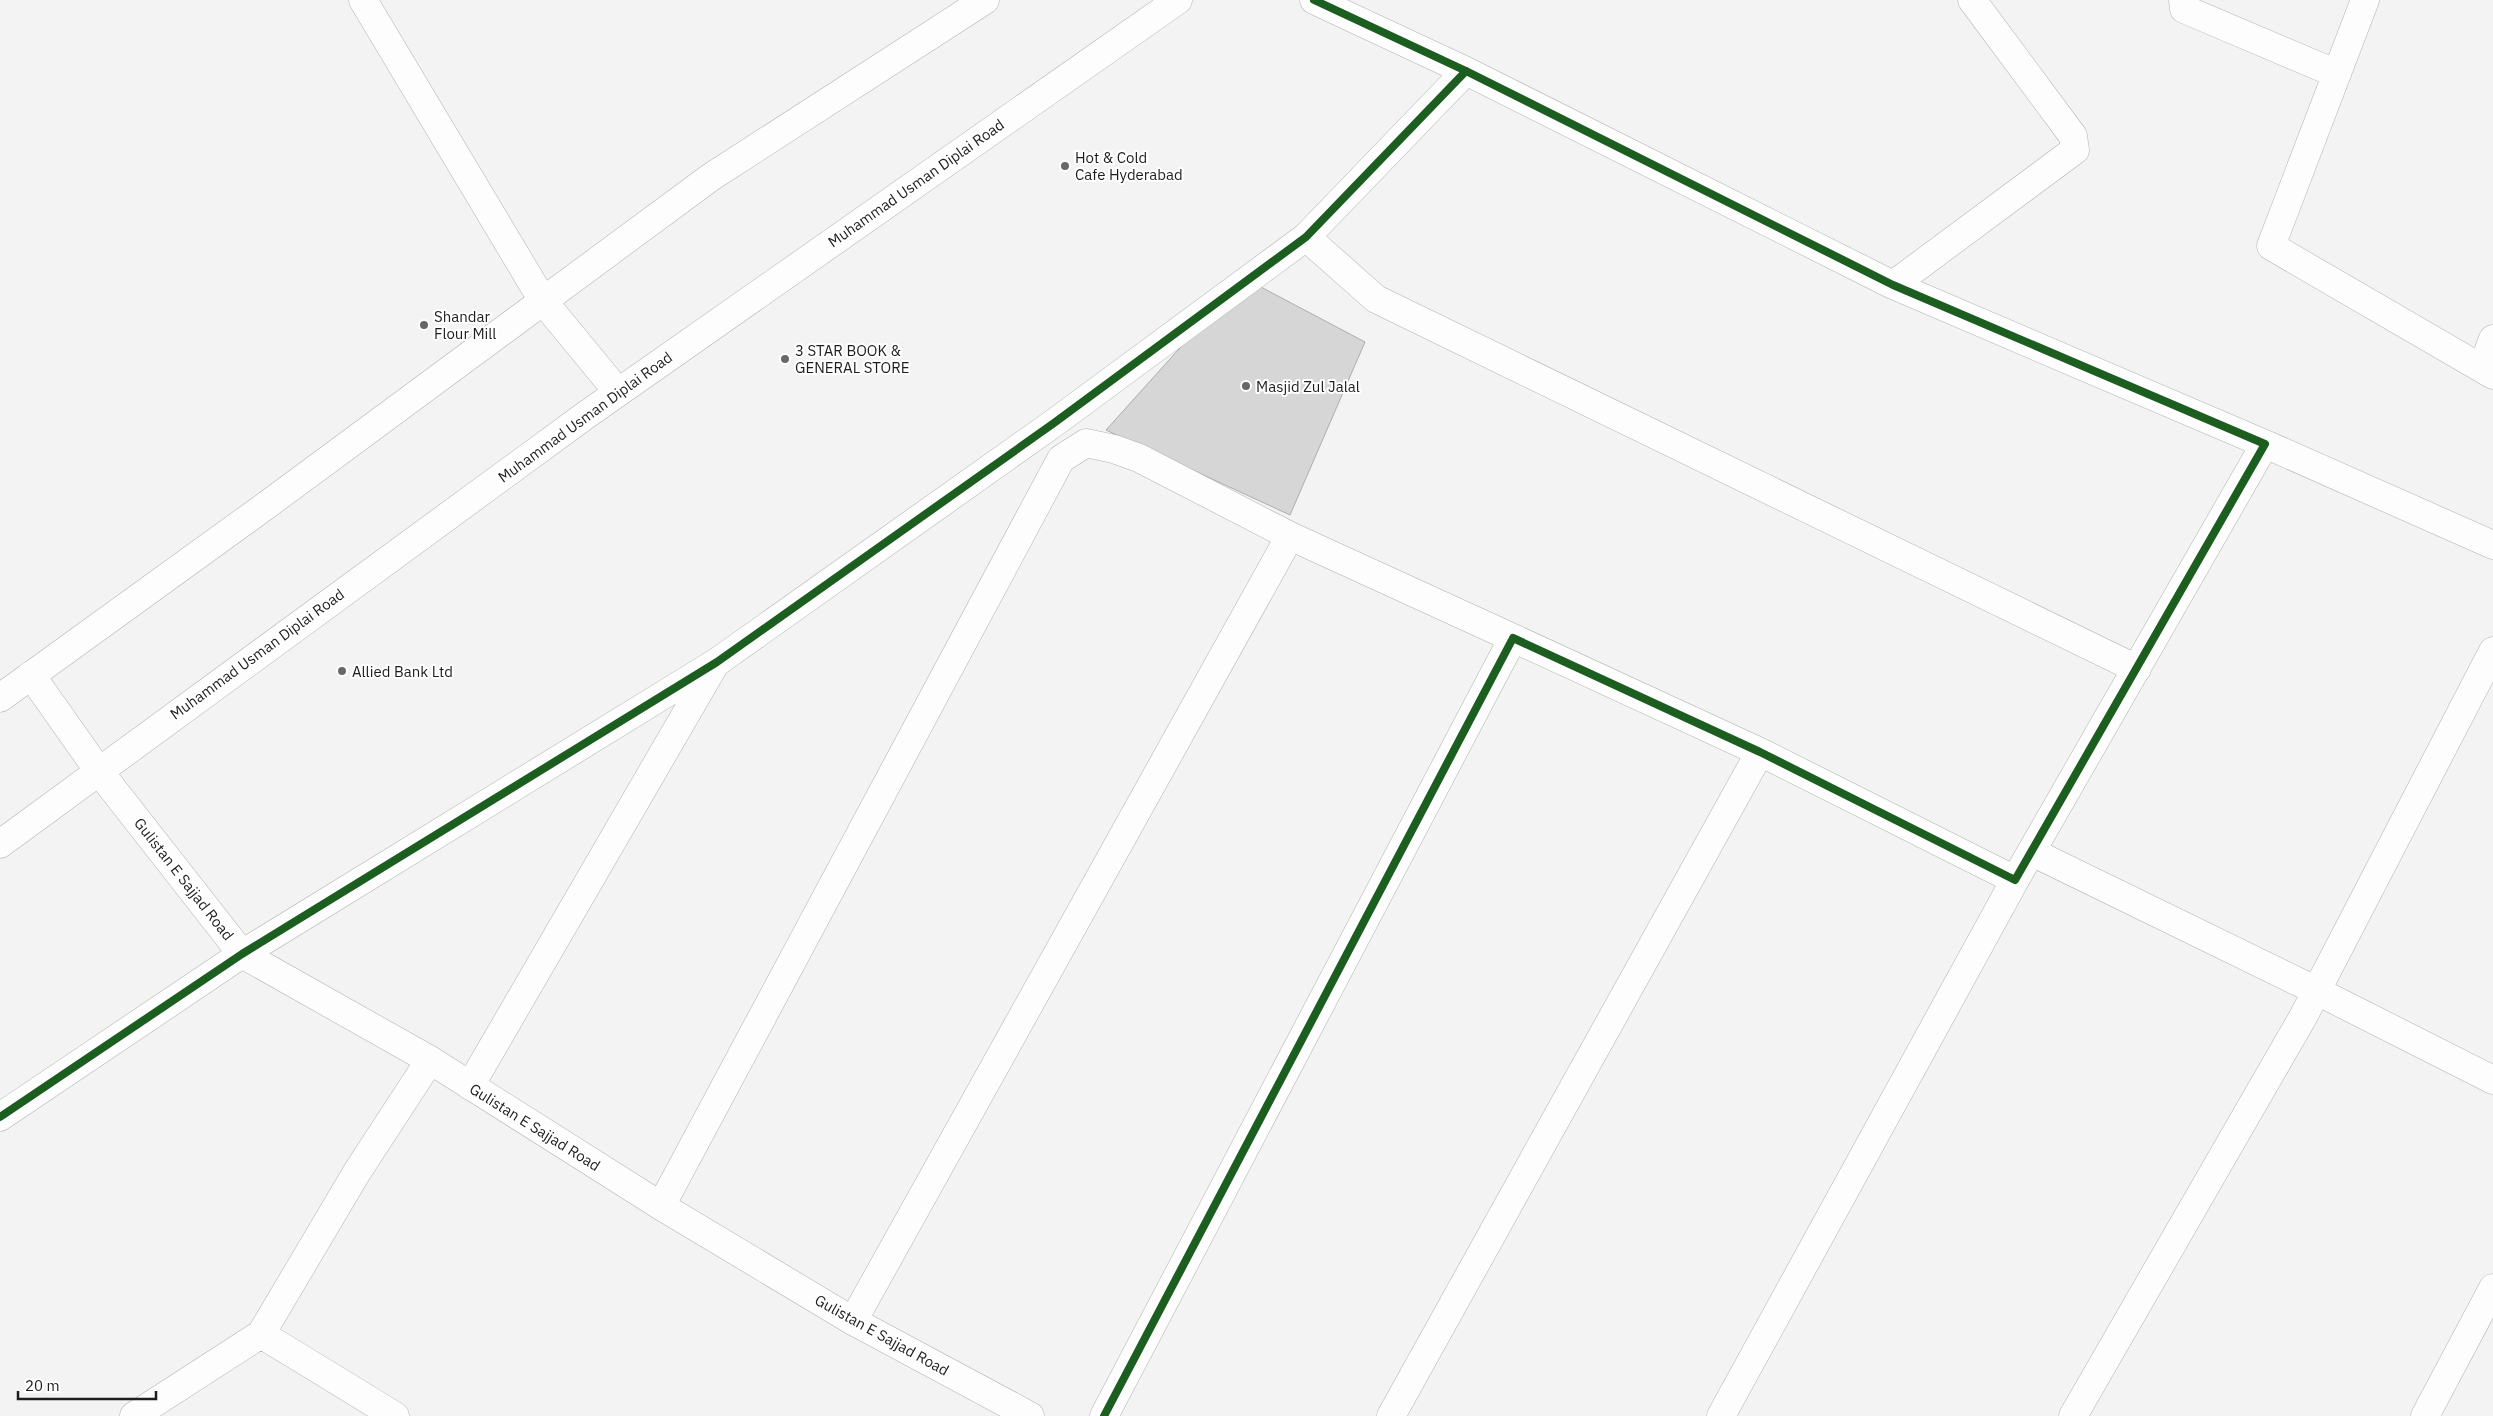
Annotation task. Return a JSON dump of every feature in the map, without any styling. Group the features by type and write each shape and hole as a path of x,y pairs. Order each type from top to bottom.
{"street":[{"path":"362,0 543,301 618,392"},
{"path":"0,698 264,507 711,177 985,0"},
{"name":"Muhammad Usman Diplai Road","path":"0,844 98,770 618,392 1178,0"},
{"path":"1314,0 1466,71 1893,285 2265,444 2493,545"},
{"path":"1893,285 2074,150 2073,136 1972,0"},
{"path":"2183,0 2184,9 2337,74"},
{"path":"2365,0 2271,246 2487,371 2493,339"},
{"path":"0,1117 242,954 717,662 1054,423 1306,237 1466,71"},
{"path":"1306,237 1376,299 2137,669"},
{"path":"662,1206 1061,459 1086,443 1114,449 1139,458 1290,536 1760,752 2015,880"},
{"path":"1721,1416 2015,880 2265,444"},
{"path":"853,1321 1290,536"},
{"path":"1104,1416 1513,638"},
{"path":"2072,1416 2317,991 2493,651"},
{"path":"470,1086 717,662"},
{"name":"Gulistan E Sajjad Road","path":"31,675 98,770 242,954 430,1060 662,1206 853,1321 1030,1416"},
{"path":"1392,1416 1760,752"},
{"path":"2032,852 2317,991 2493,1080"},
{"path":"134,1416 261,1334 357,1172 430,1060"},
{"path":"2425,1416 2493,1288"},
{"path":"261,1334 395,1416"}],"building":[{"name":"Masjid Zul Jalal","path":"1259,286 1365,342 1290,515 1106,430 1188,339"}],"cycle path":[{"path":"1104,1416 1513,638 1760,752 2015,880 2265,444 1893,285 1466,71 1314,0"},
{"path":"0,1117 242,954 717,662 1054,423 1306,237 1466,71"}],"place":[{"name":"Hot & Cold Cafe Hyderabad","path":"1065,166"},
{"name":"Shandar Flour Mill","path":"424,325"},
{"name":"3 STAR BOOK & GENERAL STORE","path":"785,359"},
{"name":"Masjid Zul Jalal","path":"1246,386"},
{"name":"Allied Bank Ltd","path":"342,671"}]}
